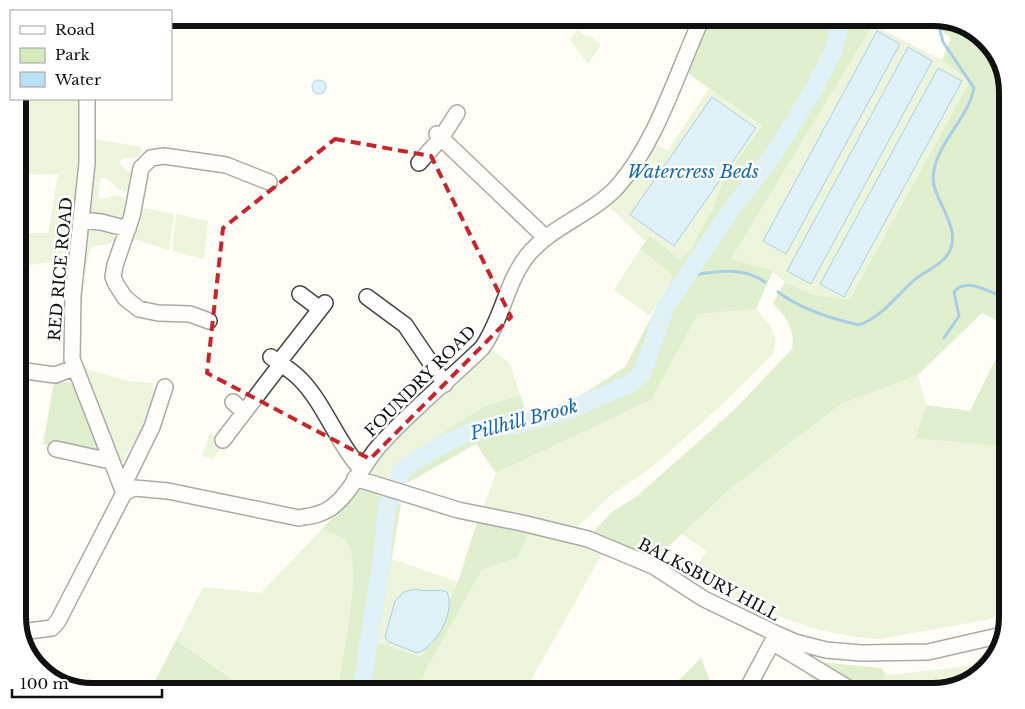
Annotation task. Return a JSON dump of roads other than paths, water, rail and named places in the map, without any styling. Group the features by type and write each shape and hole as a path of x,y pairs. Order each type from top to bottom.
{"street":[{"name":"FOUNDRY ROAD","path":"123,490 134,488 168,491 300,518 315,516 329,509 344,496 358,474 390,434 445,384 488,338 517,271 528,255 546,238 601,201 632,168 652,131 698,26"},
{"name":"RED RICE ROAD","path":"87,100 87,163 72,326 72,359 110,461 123,490"},
{"path":"419,163 457,113"},
{"path":"439,136 546,238"},
{"path":"205,322 190,314 148,312 139,309 126,298 113,278 128,229 142,168 146,162 157,156 226,165 269,182"},
{"path":"81,220 101,222 128,229"},
{"path":"223,440 238,407 322,306 300,294"},
{"path":"367,297 405,325 445,384"},
{"path":"277,361 306,386 344,447 358,474"},
{"path":"26,371 56,375 74,368"},
{"path":"28,631 52,628 58,621 152,427 165,387"},
{"path":"56,449 110,461"},
{"name":"BALKSBURY HILL","path":"358,474 378,486 458,510 522,523 588,540 653,566 704,599 775,638 826,650 861,654 928,652 996,636"},
{"path":"751,683 775,638 839,683"}],"water":[{"name":"Watercress Beds","path":"877,31 900,44 786,254 763,241"},
{"path":"908,47 932,61 811,284 787,271"},
{"path":"938,68 962,81 844,297 820,284"},
{"path":"319,80 324,82 326,87 324,92 319,94 314,92 312,87 314,82"},
{"name":"Watercress Beds","path":"712,97 756,128 674,246 630,215"},
{"path":"415,589 447,592 449,600 449,609 442,628 431,644 417,653 389,642 385,637 395,601 404,592"}],"waterway":[{"name":"Pillhill Brook","path":"362,683 381,565 387,508 402,470 433,450 473,430 516,425 568,411 629,384 642,374 665,308 731,210 771,158 813,91 834,49 840,26"},
{"path":"778,292 817,313 859,325 881,312 916,279 943,260 950,251 952,233 935,189 933,182 934,172 940,152 967,108 974,88 943,42 939,27"},
{"path":"686,276 727,271 746,273 765,282"},
{"path":"944,338 959,316 954,292 959,287 979,287 999,295"}]}
